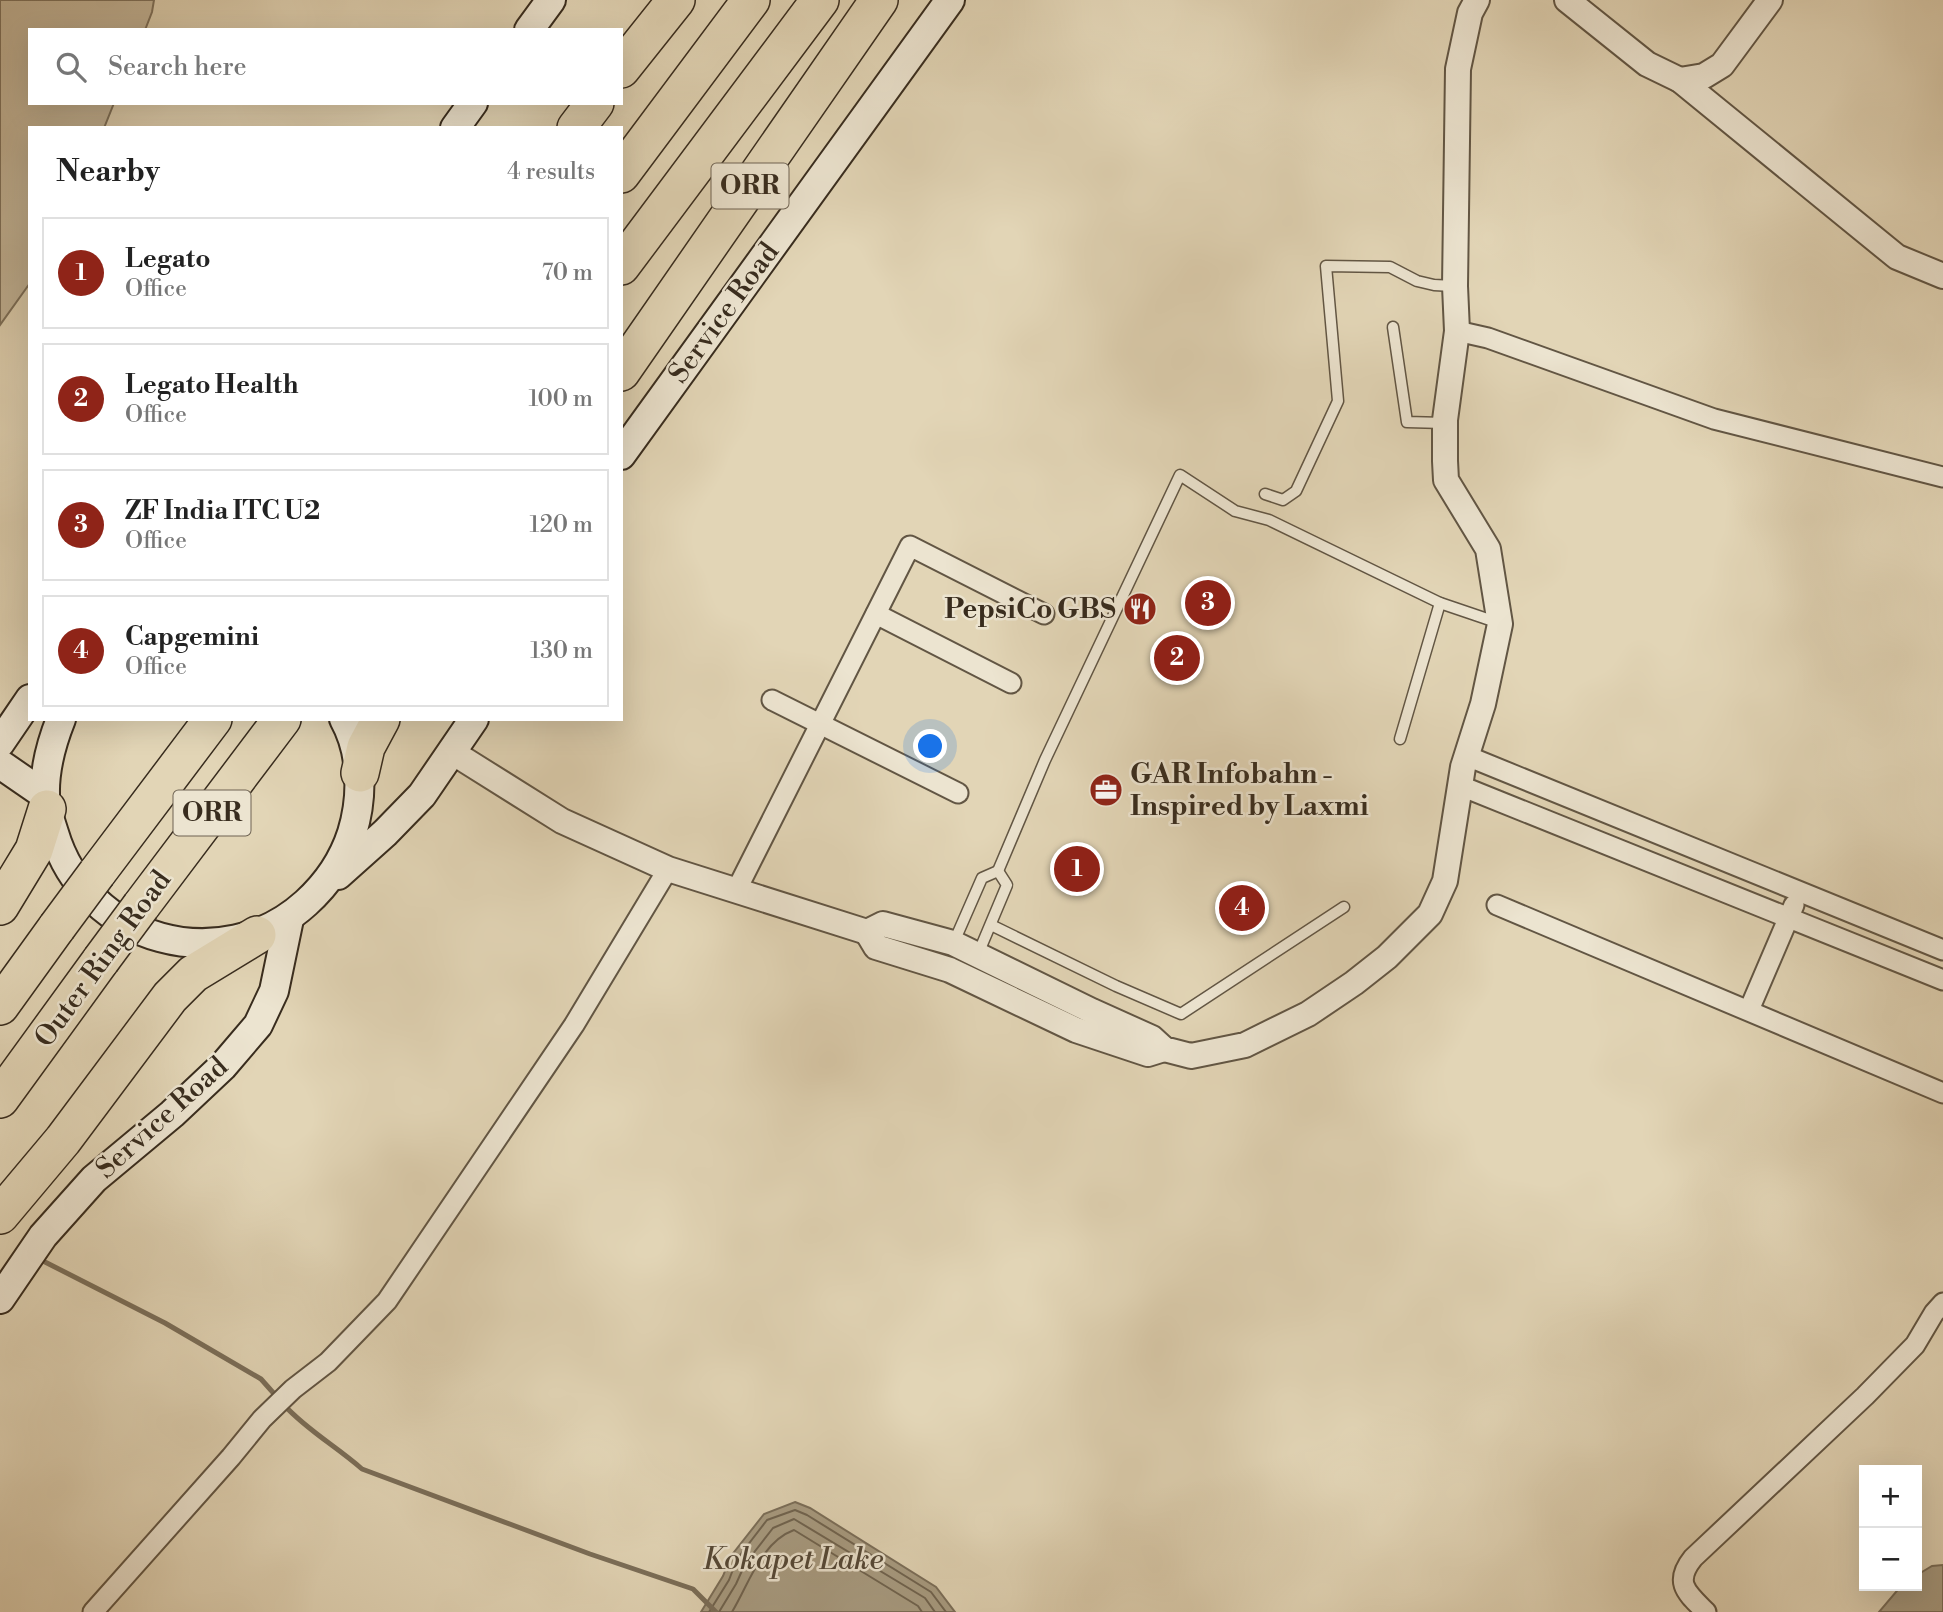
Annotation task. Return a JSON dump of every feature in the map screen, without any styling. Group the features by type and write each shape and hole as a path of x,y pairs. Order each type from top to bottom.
{"highway":[{"path":"623,66 676,0"},
{"path":"623,171 751,0"},
{"name":"ORR","path":"623,263 820,0"},
{"name":"ORR","path":"623,369 879,0"},
{"path":"578,126 593,105"},
{"name":"Outer Ring Road","path":"0,1006 211,721"},
{"name":"Outer Ring Road","path":"0,1098 280,721"},
{"path":"360,773 366,747 380,721"},
{"path":"0,905 34,850 46,802"},
{"path":"0,1215 63,1140 170,997 193,974 257,935"}],"main road":[{"path":"530,28 551,0"},
{"name":"Service Road","path":"623,452 950,0"},
{"path":"456,126 472,105"},
{"path":"0,743 21,706"},
{"path":"58,721 49,750 46,802 60,854 86,893 122,922 164,940 211,944 257,935 289,919 385,833 422,795 473,721"},
{"path":"325,886 346,852 358,813 360,773 350,729 345,721"},
{"path":"0,764 46,802"},
{"name":"Service Road","path":"0,1299 43,1236 94,1179 172,1114 223,1066 258,1025 274,991 289,919"}],"street":[{"path":"867,932 883,924 953,943 1152,1038 1164,1049 1191,1056 1245,1045 1308,1014 1387,957 1430,914 1446,881 1467,755 1483,704 1500,624 1488,549 1446,480 1445,423 1457,331 1455,286 1458,69 1470,13 1477,0"},
{"path":"1567,0 1647,64 1680,80 1897,257 1943,276"},
{"path":"1680,80 1704,76 1722,65 1770,0"},
{"path":"1457,331 1488,338 1714,419 1943,477"},
{"path":"736,891 910,546 1044,614"},
{"path":"876,614 1012,683"},
{"path":"772,699 958,793"},
{"path":"452,752 562,821 668,869 867,932 876,947 950,970 1076,1030 1148,1054 1164,1049"},
{"path":"1467,755 1943,950"},
{"path":"1461,786 1790,916 1943,980"},
{"path":"93,1612 262,1419 293,1389 328,1362 387,1301 574,1025 668,869"},
{"path":"1749,1010 1799,891"},
{"path":"1497,905 1943,1093"},
{"path":"1706,1612 1686,1591 1682,1579 1685,1568 1915,1345 1943,1303"}],"lane":[{"path":"1265,494 1283,500 1296,491 1338,401 1325,266 1390,267 1417,281 1455,286"},
{"path":"1393,327 1407,422 1445,423"},
{"path":"953,943 982,878 998,871 1045,761 1180,475 1234,511 1269,520 1440,603 1500,624"},
{"path":"1400,739 1440,603"},
{"path":"978,954 1007,885 998,871"},
{"path":"991,925 1116,986 1181,1014 1344,907"}],"shaded area":[{"path":"0,0 154,0 146,28 28,28 28,105 113,105 105,126 28,126 28,286 0,325"}],"water":[{"name":"Kokapet Lake","path":"795,1502 810,1508 936,1587 955,1612 701,1612 723,1576 731,1556 764,1514"},
{"path":"1943,1565 1943,1612 1879,1612 1897,1591 1922,1591 1922,1572 1932,1566"}],"waterway":[{"path":"45,1262 165,1323 261,1379 277,1397"},
{"path":"284,1405 362,1469 590,1554 693,1589 716,1612"}],"place":[{"name":"ZF India ITC U2","path":"1208,603"},
{"name":"PepsiCo GBS","path":"1140,609"},
{"name":"Legato Health","path":"1177,658"},
{"name":"GAR Infobahn - Inspired by Laxmi","path":"1106,790"},
{"name":"Legato","path":"1077,869"},
{"name":"Capgemini","path":"1242,908"}]}
